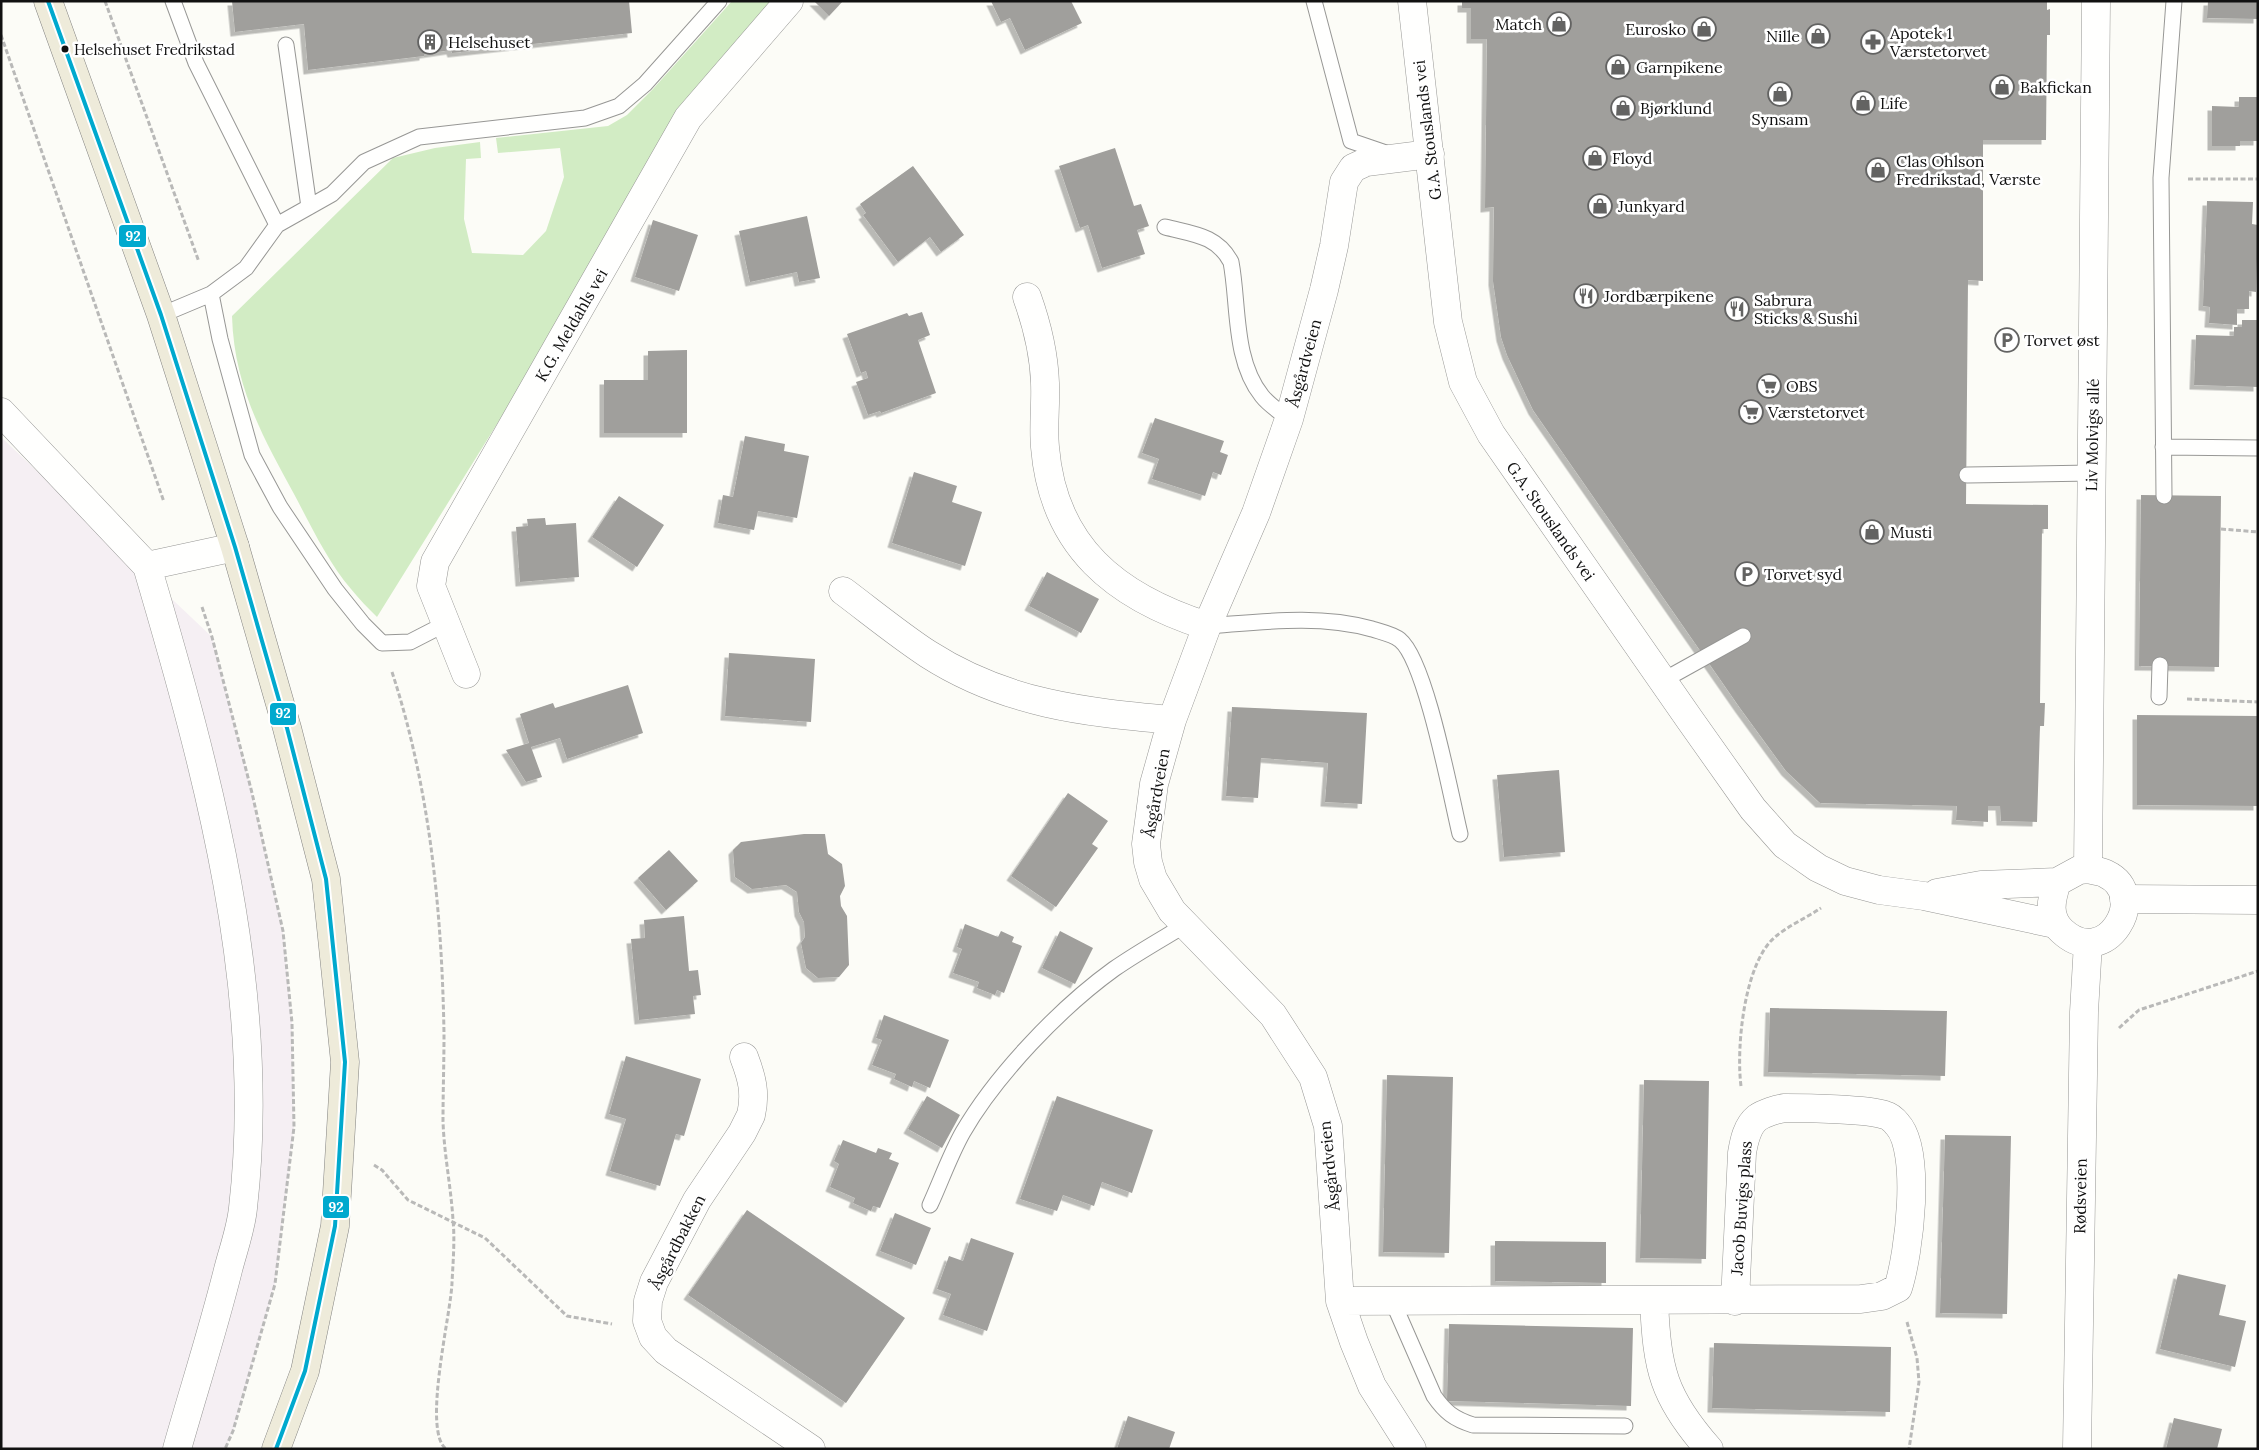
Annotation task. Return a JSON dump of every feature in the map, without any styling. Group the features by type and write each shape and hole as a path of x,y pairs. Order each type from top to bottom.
{"main road":[{"path":"48,1 161,315 235,547 288,728 326,879 345,1062 335,1226 305,1371 276,1449"}],"street":[{"name":"K.G. Meldahls vei","path":"466,674 431,586 435,562 688,118 789,1"},
{"name":"G.A. Stouslands vei","path":"1412,1 1448,322 1463,382 1491,434 1662,681 1753,809 1785,845 1818,868 1845,881 1880,890 1924,896 2055,924"},
{"name":"Liv Molvigs allé","path":"2088,869 2096,1"},
{"name":"Åsgårdveien","path":"1412,1449 1372,1386 1340,1301 1328,1126 1313,1078 1273,1015 1172,910 1153,880 1146,844 1154,784 1172,720 1207,626 1256,513 1289,418 1324,290 1334,246 1344,182 1353,168 1366,162 1430,154"},
{"path":"1027,297 1036,323 1041,350 1045,381 1045,447 1051,489 1059,510 1092,562 1114,581 1140,598 1177,616 1207,626"},
{"path":"1,412 147,566 209,795 228,888 244,989 249,1118 243,1210 218,1310 177,1449"},
{"path":"147,566 235,547"},
{"path":"843,591 929,654 970,676 1005,691 1048,704 1087,712 1172,720"},
{"path":"2088,869 2106,874 2114,879 2124,899 2125,909 2119,926 2113,934 2105,939 2088,943 2070,938 2055,924 2050,904 2057,882 2079,870 2088,869"},
{"name":"G.A. Stouslands vei","path":"1924,896 1981,885 2057,882"},
{"path":"2124,899 2258,900"},
{"name":"Rødsveien","path":"2076,1449 2084,1022 2088,943"},
{"name":"Åsgårdbakken","path":"647,1321 648,1301 674,1240 697,1200 742,1133 750,1115 754,1099 753,1080 744,1057"},
{"name":"Jacob Buvigs plass","path":"1735,1301 1742,1153 1746,1132 1756,1118 1784,1108 1871,1112 1886,1115 1897,1123 1908,1143 1910,1158 1909,1231 1905,1266 1898,1288"},
{"path":"1340,1301 1735,1301 1861,1299 1882,1296 1898,1288"},
{"path":"1654,1301 1656,1344 1662,1376 1669,1395 1682,1415 1710,1449"},
{"path":"647,1321 653,1337 666,1351 811,1449"}],"lane":[{"path":"173,1 196,64 277,225"},
{"path":"161,315 212,294 246,268 277,225 332,194 364,162 419,137 585,118 619,106 646,84 719,1"},
{"path":"1314,1 1351,141 1400,158"},
{"path":"2164,496 2162,447 2161,178 2174,1"},
{"path":"286,45 310,207"},
{"path":"1165,227 1208,238 1217,242 1226,252 1231,262 1242,350 1250,377 1262,397 1289,418"},
{"path":"212,294 220,338 252,455 280,507 335,589 363,624 382,643 410,642 445,624"},
{"path":"2162,447 2258,448"},
{"path":"1967,475 2092,473"},
{"path":"1207,626 1306,619 1352,623 1383,632 1400,640 1409,650 1424,686 1460,834"},
{"path":"1662,681 1743,636"},
{"path":"2159,697 2160,665"},
{"path":"930,1205 962,1134 984,1098 1025,1051 1066,1010 1114,970 1185,925"},
{"path":"1392,1300 1434,1396 1444,1410 1457,1420 1472,1426 1626,1426"}],"path":[{"path":"105,1 200,262"},
{"path":"1,35 164,502"},
{"path":"2161,178 2258,179"},
{"path":"2221,529 2258,532"},
{"path":"202,607 205,614"},
{"path":"382,643 398,692 425,804 438,919 444,1033 443,1124 454,1222 452,1285 442,1352 435,1420 437,1433 446,1449"},
{"path":"2159,697 2258,702"},
{"path":"1756,1118 1742,1090 1739,1069 1742,1019 1749,988 1756,967 1774,937 1823,907"},
{"path":"2128,1018 2139,1010 2258,970"},
{"path":"340,1145 382,1170 408,1200 485,1238 567,1316 607,1325 647,1321"},
{"path":"1898,1288 1916,1358 1919,1382 1909,1449"}],"shaded area":[{"path":"1,437 212,637 252,793 283,931 292,1023 294,1127 275,1284 233,1431 225,1449 1,1449"}],"green space":[{"path":"732,1 780,1 714,75 377,617 351,589 328,556 313,531 261,430 244,388 238,365 232,316 393,158 435,148 480,142 481,158 466,159 464,219 472,253 523,255 546,231 564,177 560,148 498,153 496,138 608,126 627,115 653,89"}],"building":[{"name":"Helsehuset","path":"232,1 629,1 632,33 452,53 451,50 424,54 424,56 308,70 304,24 235,32"},
{"path":"814,1 843,1 829,16"},
{"path":"991,1 1071,1 1082,23 1025,50 1010,18 1001,22"},
{"name":"Værstetorvet","path":"1462,1 2047,1 2047,10 2050,9 2050,35 2047,35 2046,140 1983,140 1983,281 1968,280 1966,504 2048,505 2048,529 2042,529 2040,703 2045,703 2044,726 2040,726 2037,822 2001,821 2000,806 1988,806 1988,822 1956,820 1957,806 1820,803 1786,771 1740,708 1533,410 1507,355 1501,337 1493,281 1494,207 1485,208 1487,39 1471,39 1471,8 1462,8"},
{"path":"2208,1 2258,1 2258,19 2207,18"},
{"path":"2239,97 2258,97 2258,141 2240,141 2240,146 2212,146 2212,106 2239,107"},
{"path":"1115,148 1134,206 1141,204 1149,226 1137,230 1145,254 1102,268 1088,225 1080,228 1059,166"},
{"path":"913,166 964,235 941,252 930,237 898,262 863,215 866,213 860,204"},
{"path":"2207,201 2253,202 2252,224 2258,225 2256,292 2249,291 2249,309 2237,309 2237,325 2209,323 2210,307 2203,306"},
{"path":"807,216 820,278 799,282 797,272 750,282 739,231"},
{"path":"653,220 698,235 679,291 635,277"},
{"path":"922,312 930,335 918,340 936,393 881,413 880,411 868,415 856,382 868,378 866,371 861,373 847,334 907,313 909,316"},
{"path":"2242,320 2258,320 2258,387 2194,385 2196,335 2234,336 2234,327 2242,327"},
{"path":"687,350 687,433 604,433 604,380 648,380 648,351"},
{"path":"1155,418 1224,441 1220,452 1228,455 1221,475 1213,472 1205,496 1152,479 1159,459 1142,453"},
{"path":"745,436 785,444 784,451 809,456 797,518 758,511 754,530 718,523 723,495 733,497"},
{"path":"914,472 957,486 952,502 982,512 965,566 892,543"},
{"path":"2141,495 2221,496 2219,667 2139,666"},
{"path":"619,496 664,525 637,567 592,537"},
{"path":"545,518 546,525 576,523 579,577 520,582 516,527 528,526 527,519"},
{"path":"1047,572 1099,599 1081,633 1029,606"},
{"path":"729,653 815,659 811,722 725,716"},
{"path":"628,685 643,733 567,759 560,738 531,747 542,777 526,782 506,750 529,743 520,714 553,703 555,708"},
{"path":"1232,707 1367,713 1362,804 1325,802 1328,763 1261,758 1258,798 1226,796"},
{"path":"2137,715 2258,716 2258,806 2137,805"},
{"path":"1559,770 1565,852 1504,857 1497,775"},
{"path":"1068,793 1108,821 1092,844 1098,848 1056,907 1011,876"},
{"path":"804,834 825,834 828,854 842,864 845,886 840,896 841,906 847,916 849,965 839,977 818,978 806,968 801,943 805,937 804,922 799,912 797,892 786,885 752,889 735,877 733,850 741,842"},
{"path":"669,850 698,881 666,910 638,878"},
{"path":"684,916 689,971 698,970 701,995 693,996 695,1014 639,1020 631,939 645,938 644,920"},
{"path":"965,924 998,937 1001,931 1014,937 1012,942 1022,946 1004,993 997,990 995,995 977,988 979,982 953,973 962,949 957,947"},
{"path":"1060,931 1093,948 1075,984 1042,968"},
{"path":"1770,1008 1947,1011 1945,1076 1768,1072"},
{"path":"884,1015 949,1040 930,1088 914,1081 912,1087 894,1079 896,1074 872,1065 882,1040 876,1038"},
{"path":"626,1056 701,1079 684,1136 676,1134 660,1186 610,1171 626,1119 609,1114"},
{"path":"1387,1075 1453,1077 1449,1253 1383,1252"},
{"path":"1644,1080 1709,1081 1706,1259 1640,1258"},
{"path":"927,1096 960,1115 942,1148 908,1129"},
{"path":"1057,1096 1153,1130 1132,1193 1102,1182 1094,1206 1063,1195 1057,1211 1020,1199"},
{"path":"1945,1135 2011,1136 2007,1314 1940,1313"},
{"path":"843,1140 876,1153 878,1148 892,1153 889,1159 899,1163 880,1208 873,1206 871,1211 853,1203 855,1198 830,1187 839,1164 834,1161"},
{"path":"747,1210 905,1318 846,1403 688,1295"},
{"path":"895,1213 931,1228 916,1265 880,1251"},
{"path":"971,1238 1014,1253 987,1331 943,1315 951,1294 937,1289 949,1256 963,1261"},
{"path":"1495,1241 1606,1242 1606,1283 1495,1281"},
{"path":"2178,1274 2226,1285 2219,1315 2246,1321 2235,1367 2160,1349"},
{"path":"1449,1324 1633,1328 1631,1406 1447,1401"},
{"path":"1714,1343 1891,1347 1890,1412 1712,1408"},
{"path":"1128,1416 1175,1432 1169,1449 1117,1449"},
{"path":"2174,1418 2222,1429 2217,1449 2166,1449"}],"transit line":[{"name":"92","path":"48,1 161,315 235,547 287,728 326,879 345,1062 335,1226 305,1371 276,1449"}],"place":[{"name":"Match","path":"1559,24"},
{"name":"Eurosko","path":"1704,29"},
{"name":"Nille","path":"1818,36"},
{"name":"Helsehuset","path":"430,42"},
{"name":"Apotek 1 Værstetorvet","path":"1873,42"},
{"name":"Helsehuset Fredrikstad","path":"65,49"},
{"name":"Garnpikene","path":"1618,67"},
{"name":"Bakfickan","path":"2002,87"},
{"name":"Synsam","path":"1780,94"},
{"name":"Life","path":"1863,103"},
{"name":"Bjørklund","path":"1623,108"},
{"name":"Floyd","path":"1595,158"},
{"name":"Clas Ohlson Fredrikstad, Værste","path":"1878,170"},
{"name":"Junkyard","path":"1600,206"},
{"name":"Jordbærpikene","path":"1586,296"},
{"name":"Sabrura Sticks & Sushi","path":"1737,309"},
{"name":"Torvet øst","path":"2007,340"},
{"name":"OBS","path":"1769,386"},
{"name":"Værstetorvet","path":"1751,412"},
{"name":"Musti","path":"1872,532"},
{"name":"Torvet syd","path":"1747,574"}]}
